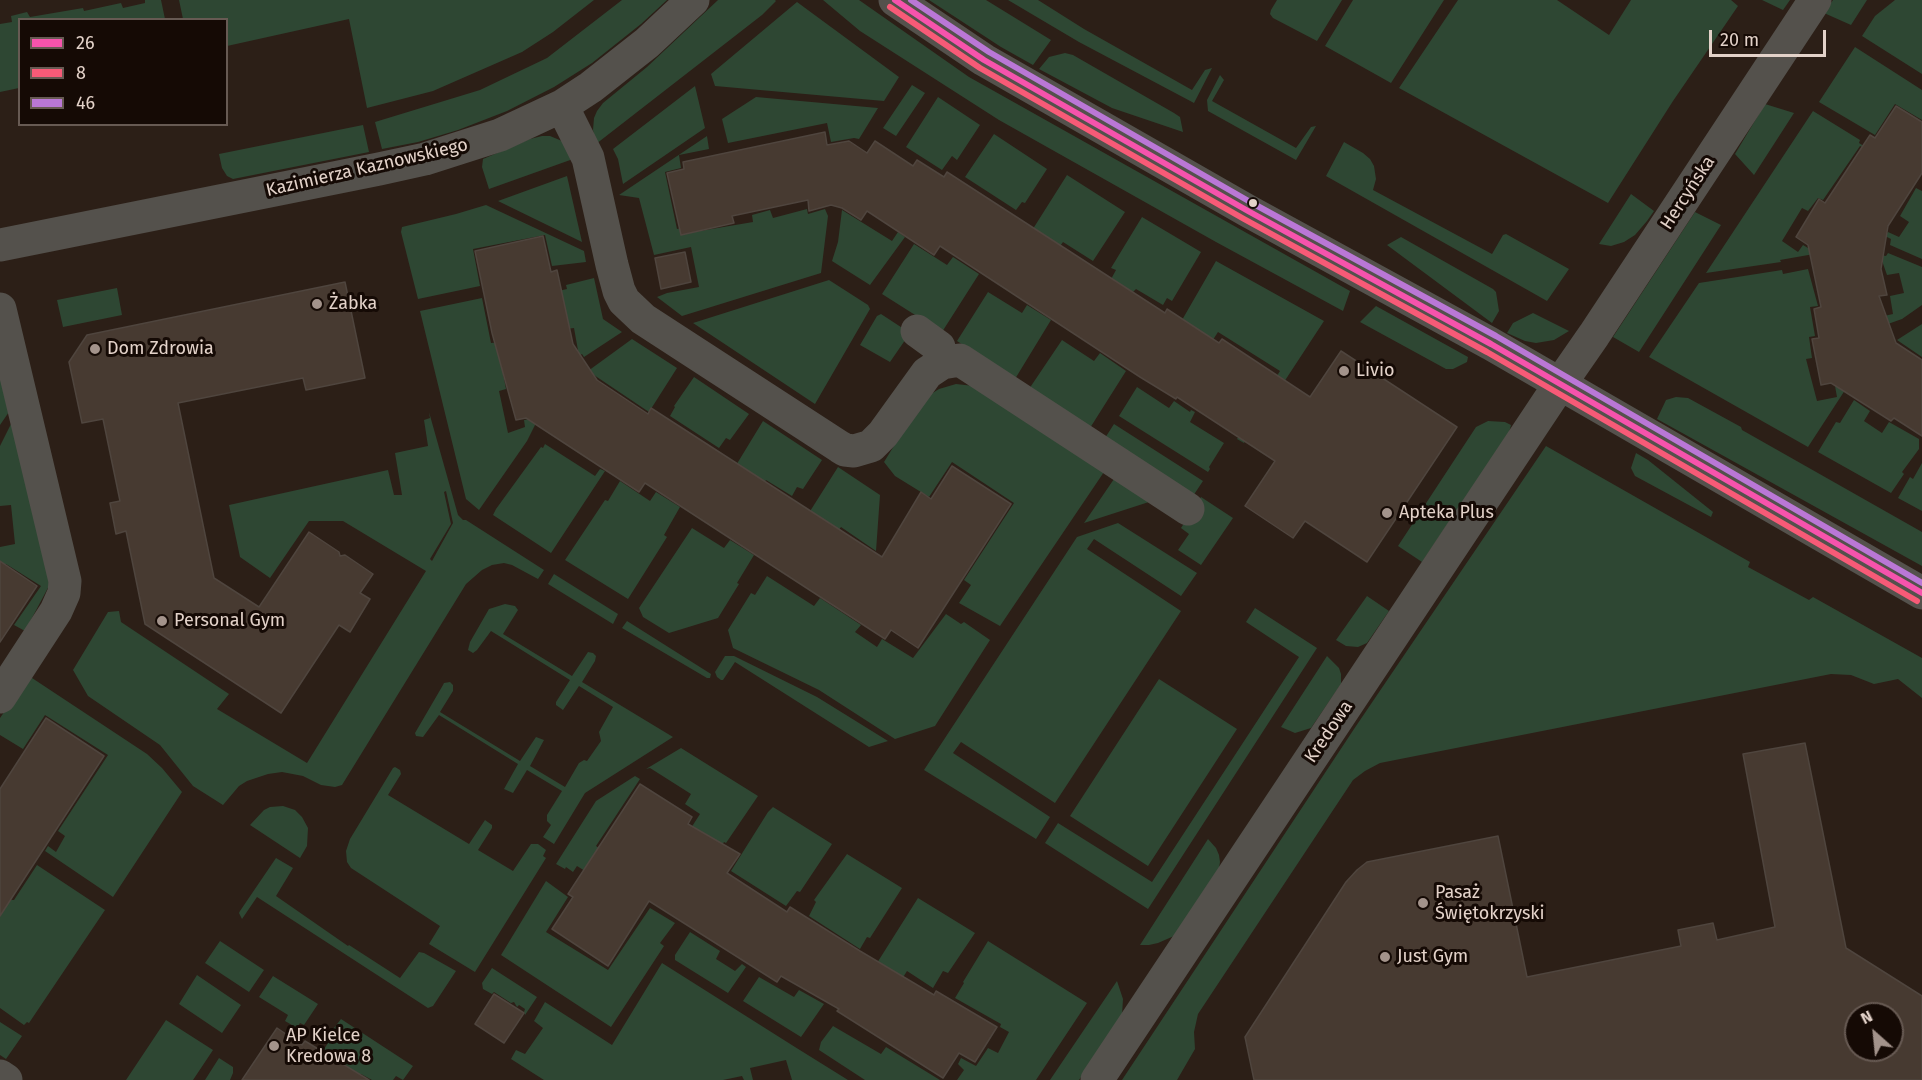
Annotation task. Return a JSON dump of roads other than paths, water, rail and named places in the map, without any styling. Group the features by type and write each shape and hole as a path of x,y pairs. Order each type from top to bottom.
{"street":[{"name":"Kazimierza Kaznowskiego","path":"0,245 425,159 500,135 562,106 615,69 693,0"},
{"path":"895,0 945,36 994,66 1248,211 1491,344 1922,593"},
{"name":"Hercyńska","path":"1560,384 1815,0"},
{"path":"562,106 588,158 619,291 624,301 643,319 845,450 862,450 871,446 927,374 942,363 960,360 1188,509"},
{"path":"0,309 65,580 64,593 56,611 0,697"},
{"path":"916,331 939,346 942,363"},
{"name":"Kredowa","path":"1097,1080 1560,384"},
{"path":"0,1076 6,1080"}],"place":[{"name":"Żabka","path":"317,304"},
{"name":"Dom Zdrowia","path":"95,349"},
{"name":"Livio","path":"1344,371"},
{"name":"Apteka Plus","path":"1387,513"},
{"name":"Personal Gym","path":"162,621"},
{"name":"Pasaż Świętokrzyski","path":"1423,903"},
{"name":"Just Gym","path":"1385,957"},
{"name":"AP Kielce Kredowa 8","path":"274,1046"}]}
